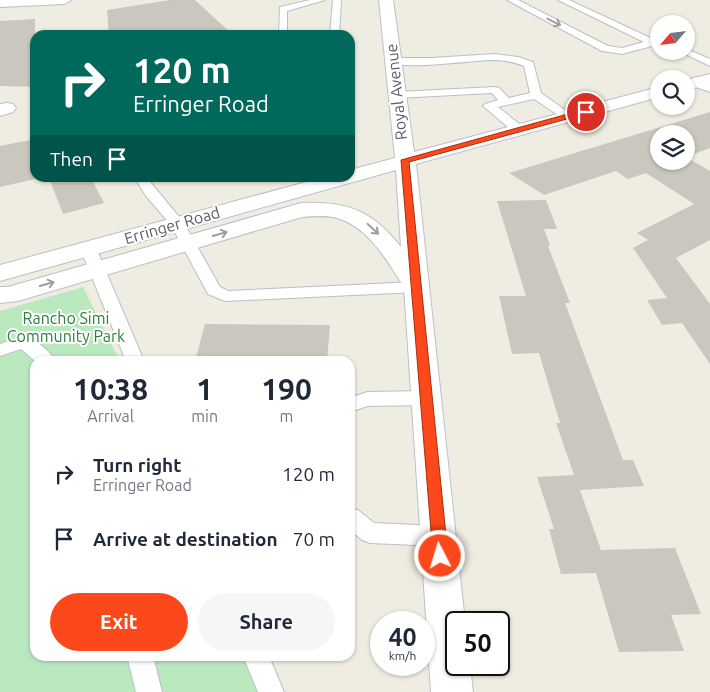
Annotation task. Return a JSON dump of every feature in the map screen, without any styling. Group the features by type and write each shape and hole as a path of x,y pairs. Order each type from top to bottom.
{"main road":[{"path":"0,3 64,0"},
{"name":"Royal Avenue","path":"386,0 405,160 452,692"},
{"path":"355,175 650,94"},
{"name":"Erringer Road","path":"182,233 331,182"},
{"path":"0,273 92,259 182,233 316,208 339,210 364,220 383,238 416,287"},
{"path":"0,294 10,295 92,259"}],"lane":[{"path":"282,30 283,9 321,0"},
{"path":"335,30 337,0"},
{"path":"511,0 606,49 622,51 650,45"},
{"path":"562,0 650,42"},
{"path":"695,56 710,63"},
{"path":"393,61 438,61 454,58 518,59 529,64 536,95 568,117"},
{"path":"397,95 495,90 506,102"},
{"path":"519,130 489,106 536,95"},
{"path":"144,182 182,233 214,290 225,296 416,287"},
{"path":"92,259 133,356"},
{"path":"0,350 24,342 40,356"},
{"path":"355,403 367,399 426,398"},
{"path":"355,521 370,533 438,536"},
{"path":"142,661 149,692"},
{"path":"258,661 272,692"}],"green space":[{"name":"Rancho Simi Community Park","path":"83,287 118,356 30,356 30,661 255,661 266,692 0,692 0,311"}],"building":[{"path":"170,0 195,0 228,30 109,30 107,10"},
{"path":"35,19 35,30 30,30 30,87 0,86 0,21"},
{"path":"710,112 710,148 695,154 695,125 667,125"},
{"path":"650,130 650,170 695,170 695,162 710,171 710,240 676,258 710,304 710,364 682,323 662,325 647,300 667,298 633,248 648,240 637,233 694,204 646,173 628,179 616,171 544,195 509,173"},
{"path":"30,140 30,180 0,187 0,146"},
{"path":"51,182 93,182 104,203 63,214"},
{"path":"546,200 557,229 544,229 550,246 548,246 570,303 565,303 623,460 633,460 644,486 580,490 601,550 675,548 701,614 671,615 684,651 619,652 596,573 561,574 549,529 554,529 537,477 574,475 556,423 560,423 539,353 512,354 499,296 526,296 497,201"},
{"path":"205,324 330,325 327,356 196,356"}],"route":[{"path":"440,556 405,160 586,112"}]}
